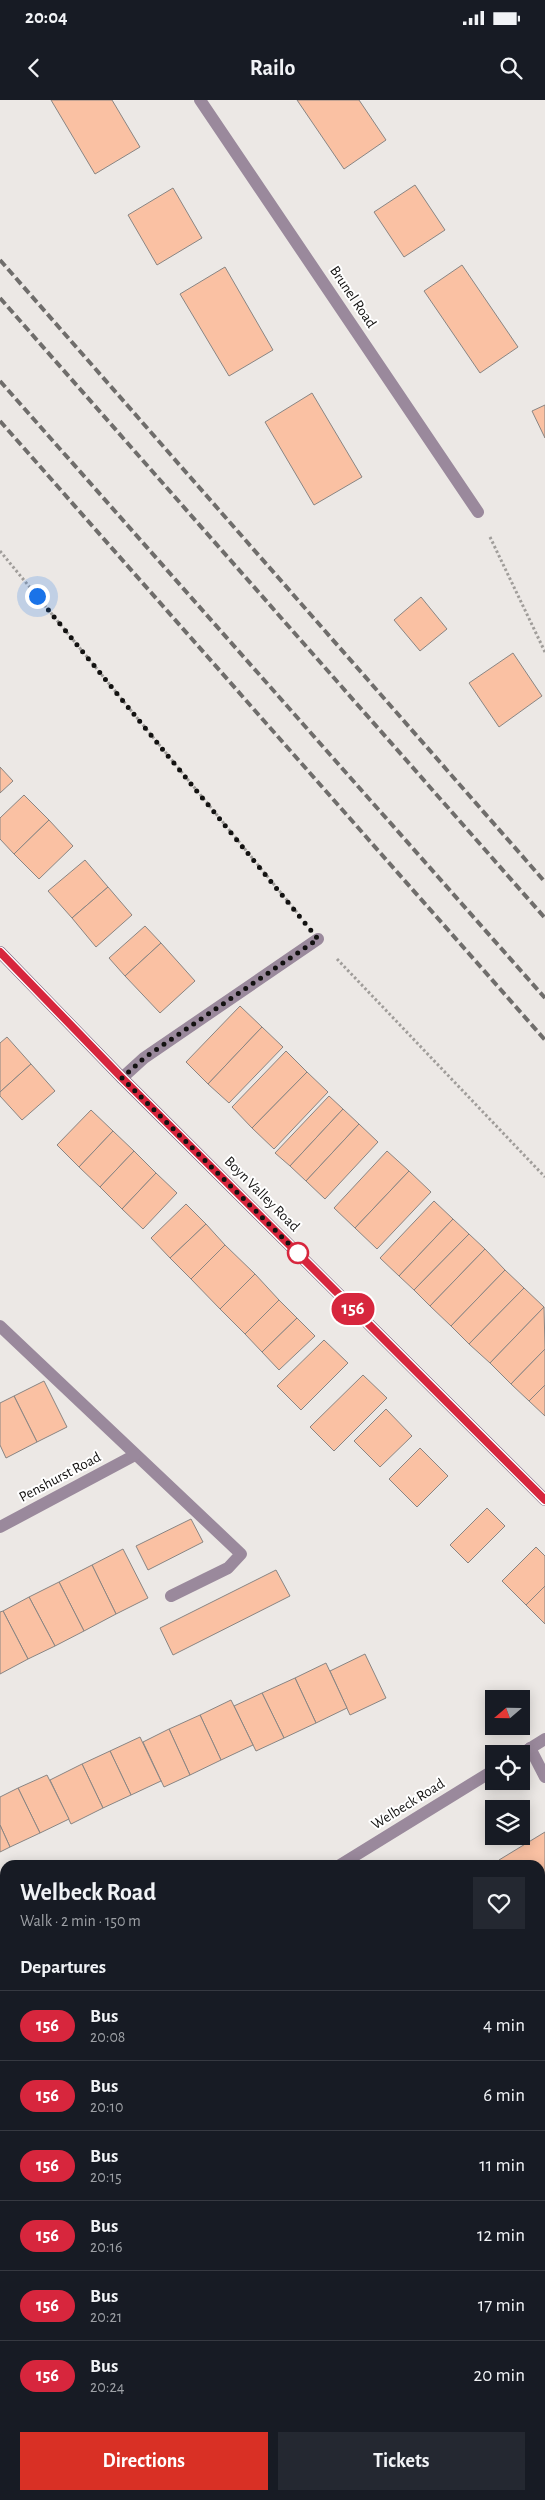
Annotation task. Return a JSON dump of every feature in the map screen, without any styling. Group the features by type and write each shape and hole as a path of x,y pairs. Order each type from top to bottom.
{"street":[{"name":"Brunel Road","path":"200,100 478,512"},
{"path":"122,1078 144,1058 318,939"},
{"name":"Boyn Valley Road","path":"0,952 122,1078 545,1500"},
{"path":"0,1326 241,1554 228,1568 171,1596"},
{"name":"Penshurst Road","path":"0,1527 135,1455"},
{"path":"530,1748 545,1739"},
{"path":"530,1758 545,1777"},
{"name":"Welbeck Road","path":"348,1860 485,1776"}],"path":[{"path":"478,512 545,652"},
{"path":"0,551 318,939 545,1177"}],"building":[{"path":"51,100 112,100 140,147 95,174"},
{"path":"297,100 359,100 386,140 344,169"},
{"path":"415,185 445,230 404,257 374,212"},
{"path":"173,188 202,238 157,265 128,215"},
{"path":"462,265 518,347 480,373 424,291"},
{"path":"225,267 273,350 229,376 180,294"},
{"path":"312,393 362,477 314,505 265,422"},
{"path":"545,405 545,438 532,411"},
{"path":"421,597 447,629 420,651 394,620"},
{"path":"513,653 542,696 499,727 469,683"},
{"path":"0,767 13,781 0,793"},
{"path":"24,795 49,820 14,854 0,839 0,818"},
{"path":"49,820 73,846 39,879 14,854"},
{"path":"85,860 108,887 72,918 48,891"},
{"path":"108,887 132,915 96,947 72,918"},
{"path":"145,926 161,943 125,976 109,958"},
{"path":"161,943 195,981 160,1013 125,976"},
{"path":"240,1006 262,1027 208,1084 186,1062"},
{"path":"262,1027 283,1047 229,1103 208,1084"},
{"path":"7,1037 31,1064 0,1092 0,1043"},
{"path":"286,1051 307,1072 252,1128 232,1107"},
{"path":"31,1064 55,1091 22,1120 0,1096 0,1092"},
{"path":"307,1072 328,1092 274,1149 252,1128"},
{"path":"329,1096 343,1109 290,1166 275,1153"},
{"path":"343,1109 359,1124 306,1181 290,1166"},
{"path":"91,1110 113,1131 79,1167 57,1145"},
{"path":"359,1124 378,1142 325,1199 306,1181"},
{"path":"113,1131 134,1151 100,1187 79,1167"},
{"path":"134,1151 156,1173 122,1209 100,1187"},
{"path":"387,1151 409,1171 355,1228 334,1208"},
{"path":"409,1171 431,1192 377,1249 355,1228"},
{"path":"156,1173 177,1193 143,1229 122,1209"},
{"path":"434,1201 453,1219 399,1276 380,1258"},
{"path":"186,1204 206,1224 170,1258 151,1238"},
{"path":"453,1219 469,1234 414,1290 399,1276"},
{"path":"206,1224 225,1245 191,1279 170,1258"},
{"path":"469,1234 485,1249 430,1306 414,1290"},
{"path":"225,1245 255,1274 220,1309 191,1279"},
{"path":"485,1249 505,1270 451,1326 430,1306"},
{"path":"505,1270 524,1288 469,1344 451,1326"},
{"path":"255,1274 279,1300 245,1334 220,1309"},
{"path":"524,1288 544,1307 490,1363 469,1344"},
{"path":"279,1300 297,1318 262,1352 245,1334"},
{"path":"544,1307 545,1349 511,1384 490,1363"},
{"path":"297,1318 315,1336 279,1370 262,1352"},
{"path":"324,1340 348,1363 301,1410 277,1386"},
{"path":"545,1349 545,1385 529,1401 511,1384"},
{"path":"363,1375 387,1398 334,1451 310,1427"},
{"path":"44,1381 67,1427 37,1442 14,1396"},
{"path":"545,1385 545,1416 529,1401"},
{"path":"14,1396 37,1442 6,1458 0,1445 0,1403"},
{"path":"386,1409 412,1436 380,1467 354,1441"},
{"path":"420,1448 448,1476 417,1507 389,1479"},
{"path":"487,1508 505,1526 468,1563 450,1545"},
{"path":"191,1519 203,1542 148,1570 136,1546"},
{"path":"536,1547 545,1556 545,1586 526,1605 502,1581"},
{"path":"123,1549 148,1598 116,1614 92,1565"},
{"path":"92,1565 116,1614 84,1631 59,1582"},
{"path":"276,1570 290,1596 173,1655 160,1628"},
{"path":"59,1582 84,1631 55,1646 29,1597"},
{"path":"545,1586 545,1624 526,1605"},
{"path":"29,1597 55,1646 28,1659 3,1611"},
{"path":"3,1611 28,1659 0,1674 0,1612"},
{"path":"365,1654 386,1698 350,1715 330,1671"},
{"path":"326,1663 347,1708 316,1723 295,1678"},
{"path":"295,1678 316,1723 284,1738 262,1693"},
{"path":"262,1693 284,1738 256,1751 234,1706"},
{"path":"231,1700 253,1745 221,1760 200,1715"},
{"path":"200,1715 221,1760 190,1775 169,1729"},
{"path":"169,1729 190,1775 164,1787 143,1742"},
{"path":"140,1737 161,1781 131,1795 110,1751"},
{"path":"110,1751 131,1795 103,1808 82,1764"},
{"path":"82,1764 103,1808 71,1824 50,1780"},
{"path":"47,1775 69,1819 40,1833 18,1788"},
{"path":"18,1788 40,1833 10,1847 0,1825 0,1797"},
{"path":"0,1825 10,1847 0,1852"},
{"path":"545,1832 545,1860 499,1860 524,1845 530,1845 530,1841"}],"railway":[{"path":"0,260 545,882"},
{"path":"0,298 545,918"},
{"path":"0,381 545,998"},
{"path":"0,421 545,1040"}],"bus line":[{"name":"156","path":"0,952 122,1078 545,1500"}],"route":[{"path":"37,596 318,939 144,1058 122,1078 298,1253"}]}
